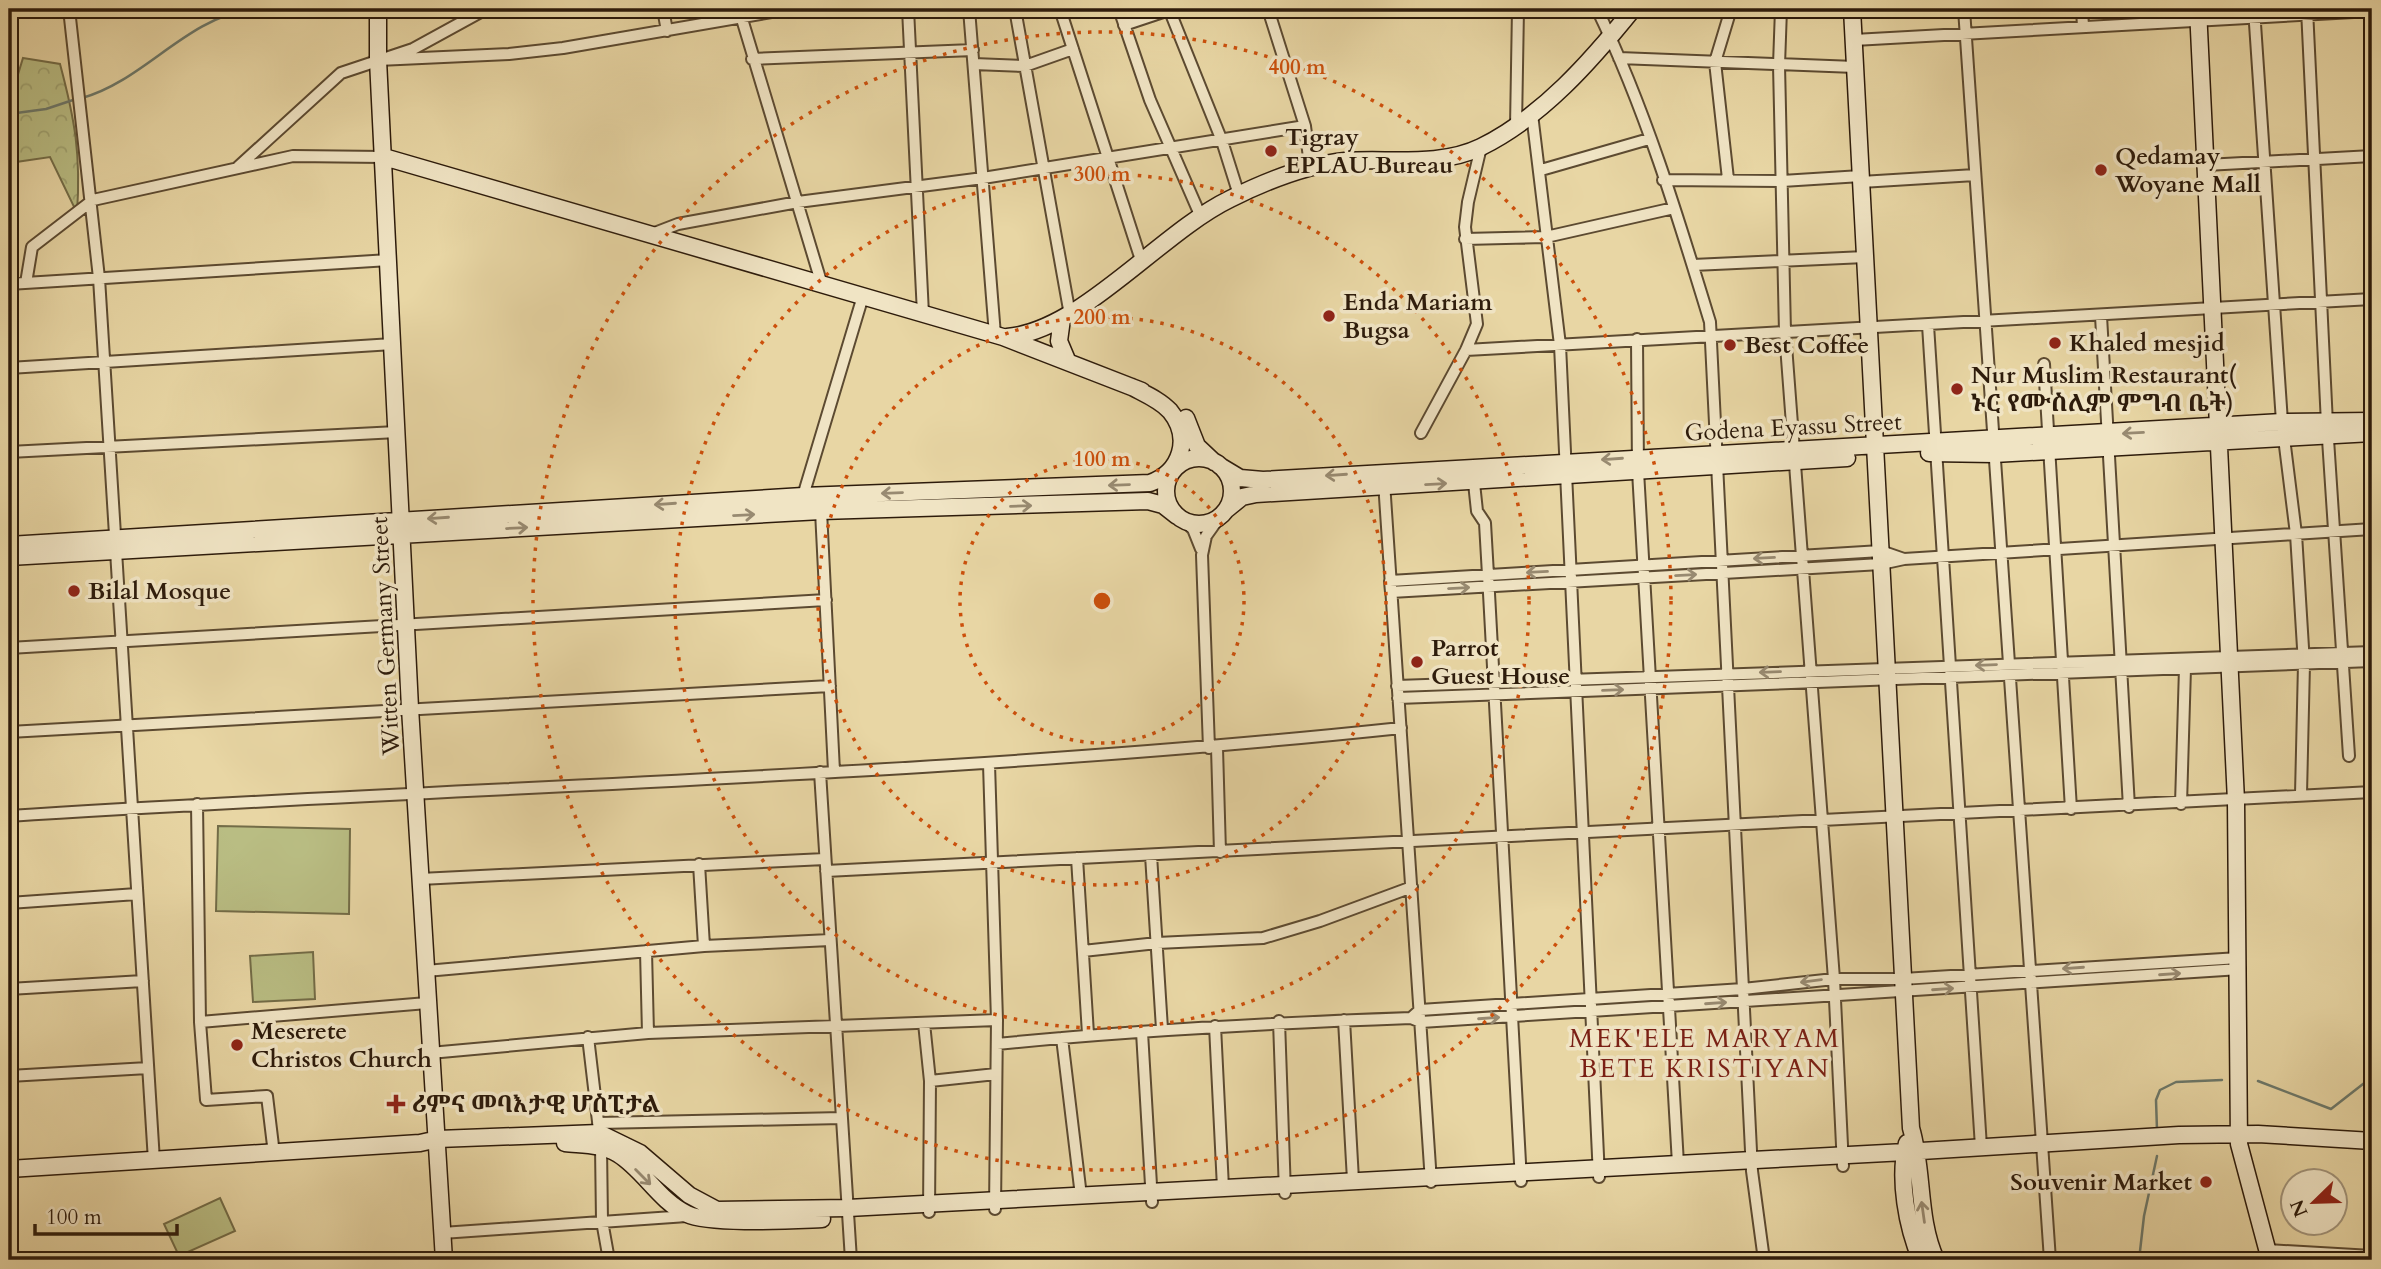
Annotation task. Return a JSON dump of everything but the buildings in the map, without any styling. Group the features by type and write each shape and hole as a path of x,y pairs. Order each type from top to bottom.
{"street":[{"path":"69,9 75,85 93,200 99,278 154,1161"},
{"name":"Witten Germany Street","path":"379,9 378,60 390,260 410,708 444,1260"},
{"path":"237,168 341,73 413,49 486,9"},
{"path":"663,9 667,31"},
{"path":"378,60 509,54 667,31 740,13 789,9"},
{"path":"908,9 923,314"},
{"path":"969,9 999,336"},
{"path":"1014,9 1043,167 1066,317 1059,341 1067,360"},
{"path":"1060,9 1141,260"},
{"path":"1119,9 1171,149 1201,217"},
{"path":"1124,25 1169,9 1222,141 1239,194"},
{"path":"1268,9 1304,126 1310,166"},
{"path":"1516,126 1518,9"},
{"path":"1597,9 1611,36 1674,208 1693,265 1711,335 1751,1165 1763,1260"},
{"path":"999,336 1025,334 1066,317 1201,217 1239,194 1310,166 1343,161 1443,158 1481,147 1532,114 1611,36 1633,9"},
{"path":"1728,179 1715,62 1731,9"},
{"path":"1781,9 1779,65 1785,331 1809,677 1834,979 1843,1160"},
{"path":"1852,9 1911,1128 1911,1233 1921,1260"},
{"path":"1964,9 2050,1260"},
{"path":"2082,9 2083,27"},
{"path":"2307,11 2328,429 2349,756"},
{"path":"1854,40 2083,27 2199,15 2372,11"},
{"path":"740,13 822,285"},
{"path":"2255,13 2282,429 2296,534 2304,659 2301,794"},
{"path":"2199,15 2236,802 2239,1140 2268,1255 2372,1256"},
{"path":"974,64 1025,66 1073,49"},
{"path":"752,59 973,50"},
{"path":"1619,58 1855,67"},
{"path":"1532,114 1541,170 1546,237 1560,345 1599,1173"},
{"path":"651,235 678,224 798,202 983,178 1304,126"},
{"path":"1541,170 1649,139"},
{"path":"1421,433 1466,351 1477,324 1465,239 1468,202 1481,147"},
{"path":"26,283 32,247 93,200 293,156 384,157 999,336 1067,360 1178,406 1197,446 1228,477 1231,490 1224,512 1206,536 1202,555 1220,852"},
{"path":"2206,165 2372,156"},
{"path":"1663,180 1782,181 1975,175"},
{"path":"1465,239 1546,237 1674,208"},
{"path":"1693,265 1865,257"},
{"path":"9,284 390,260"},
{"path":"803,496 863,296"},
{"path":"1466,351 1637,339 1869,329 2372,299"},
{"path":"2101,316 2129,807"},
{"path":"1928,325 1981,1147"},
{"path":"1637,339 1644,566 1678,1164"},
{"path":"9,368 393,344"},
{"path":"2044,364 2071,809"},
{"path":"1132,387 1160,402 1179,428 1182,445 1166,492 1169,505 1180,518 1203,524 1224,512"},
{"name":"Godena Eyassu Street","path":"2328,429 2372,421"},
{"name":"Godena Eyassu Street","path":"1217,464 1235,476 1255,480 1383,479 1936,447 2108,441 2282,429 2372,433"},
{"path":"9,452 397,432"},
{"path":"619,515 803,496 1142,484 1163,478 1187,460 1201,458 1217,464"},
{"name":"Godena Eyassu Street","path":"1224,512 1248,495 1383,479 1474,483 1564,469"},
{"path":"1383,479 1420,1010 1416,1020 1432,1181"},
{"path":"1474,483 1477,511 1485,523 1489,581 1521,1176"},
{"path":"972,491 973,508"},
{"path":"9,545 116,544 619,515 973,508 1148,501 1163,505 1193,529 1202,555"},
{"path":"821,511 834,771"},
{"path":"1391,587 1569,576 1644,566 1800,556 1904,559 2372,528"},
{"path":"9,557 116,544"},
{"path":"1569,576 1645,578 1801,569 1881,558"},
{"path":"9,648 826,600"},
{"path":"2343,658 2372,652"},
{"path":"1397,692 2304,659 2343,658 2372,661"},
{"path":"2120,666 2185,668 2229,662"},
{"path":"2181,804 2185,668"},
{"path":"9,732 830,686"},
{"path":"9,816 989,764 1213,748 1401,728"},
{"path":"989,764 997,1020 995,1204"},
{"path":"820,772 851,1260"},
{"path":"420,879 699,864 990,863 2236,802 2301,794 2372,792"},
{"path":"197,804 200,1022 206,1100 267,1096 274,1154"},
{"path":"1151,855 1162,1029"},
{"path":"1077,858 1088,1034"},
{"path":"699,864 704,946"},
{"path":"1083,951 1157,943 1263,937 1304,927 1412,887"},
{"path":"9,903 137,894"},
{"path":"426,971 704,946 830,940"},
{"path":"646,951 648,1033"},
{"path":"997,1045 1088,1034 1279,1021 1513,1016 1834,996 1904,985 2239,964"},
{"path":"1420,1010 1743,989 1834,979 1904,985"},
{"path":"9,989 143,981"},
{"path":"200,1022 428,1003"},
{"path":"430,1053 648,1033 997,1020"},
{"path":"1344,1020 1353,1180"},
{"path":"1279,1021 1285,1189"},
{"path":"924,1023 930,1081 929,1208"},
{"path":"1215,1026 1223,1188"},
{"path":"1142,1032 1152,1197"},
{"path":"588,1037 599,1134 602,1221 609,1260"},
{"path":"1062,1038 1081,1196"},
{"path":"9,1076 148,1068"},
{"path":"930,1081 996,1074"},
{"path":"9,1169 420,1143 562,1142 599,1134 842,1118"},
{"path":"599,1134 640,1153 689,1195 717,1210"},
{"path":"599,1134 665,1199 690,1216 717,1210 848,1213"},
{"path":"2239,1140 2372,1149"},
{"path":"442,1234 690,1216 775,1221 848,1213 995,1204 1912,1157 2150,1141 2372,1141"},
{"path":"1912,1157 1981,1147 2043,1148"},
{"path":"1912,1157 1929,1244 1936,1260"},
{"path":"1599,1173 1678,1164 1751,1165"},
{"path":"995,1204 1081,1196 1152,1197 1223,1188 1285,1189 1353,1180 1432,1181"}],"green space":[{"path":"23,58 60,64 76,138 77,213 50,157 9,163 9,104"},
{"path":"218,826 350,829 349,914 216,911"},
{"path":"313,952 315,999 253,1002 250,956"},
{"path":"220,1198 235,1231 179,1256 164,1224"}],"waterway":[{"path":"82,98 126,78 206,25 227,15 251,9"},
{"path":"9,114 46,109 76,99"},
{"path":"2258,1081 2331,1109 2372,1077"},
{"path":"2157,1130 2156,1100 2160,1090 2176,1082 2222,1080"},
{"path":"2139,1260 2144,1216 2157,1156"}],"place":[{"name":"Tigray EPLAU Bureau","path":"1271,151"},
{"name":"Qedamay Woyane Mall","path":"2101,170"},
{"name":"Enda Mariam Bugsa","path":"1329,316"},
{"name":"Khaled mesjid","path":"2055,343"},
{"name":"Best Coffee","path":"1730,345"},
{"name":"Nur Muslim Restaurant( ኑር የሙስሊም ምግብ ቤት)","path":"1957,389"},
{"name":"Bilal Mosque","path":"74,591"},
{"name":"Parrot Guest House","path":"1417,662"},
{"name":"Meserete Christos Church","path":"237,1045"},
{"name":"ሪምና መባእታዊ ሆስፒታል","path":"396,1104"},
{"name":"Souvenir Market","path":"2206,1182"}],"district":[{"name":"MEK'ELE MARYAM BETE KRISTIYAN","path":"1705,1053"}]}
